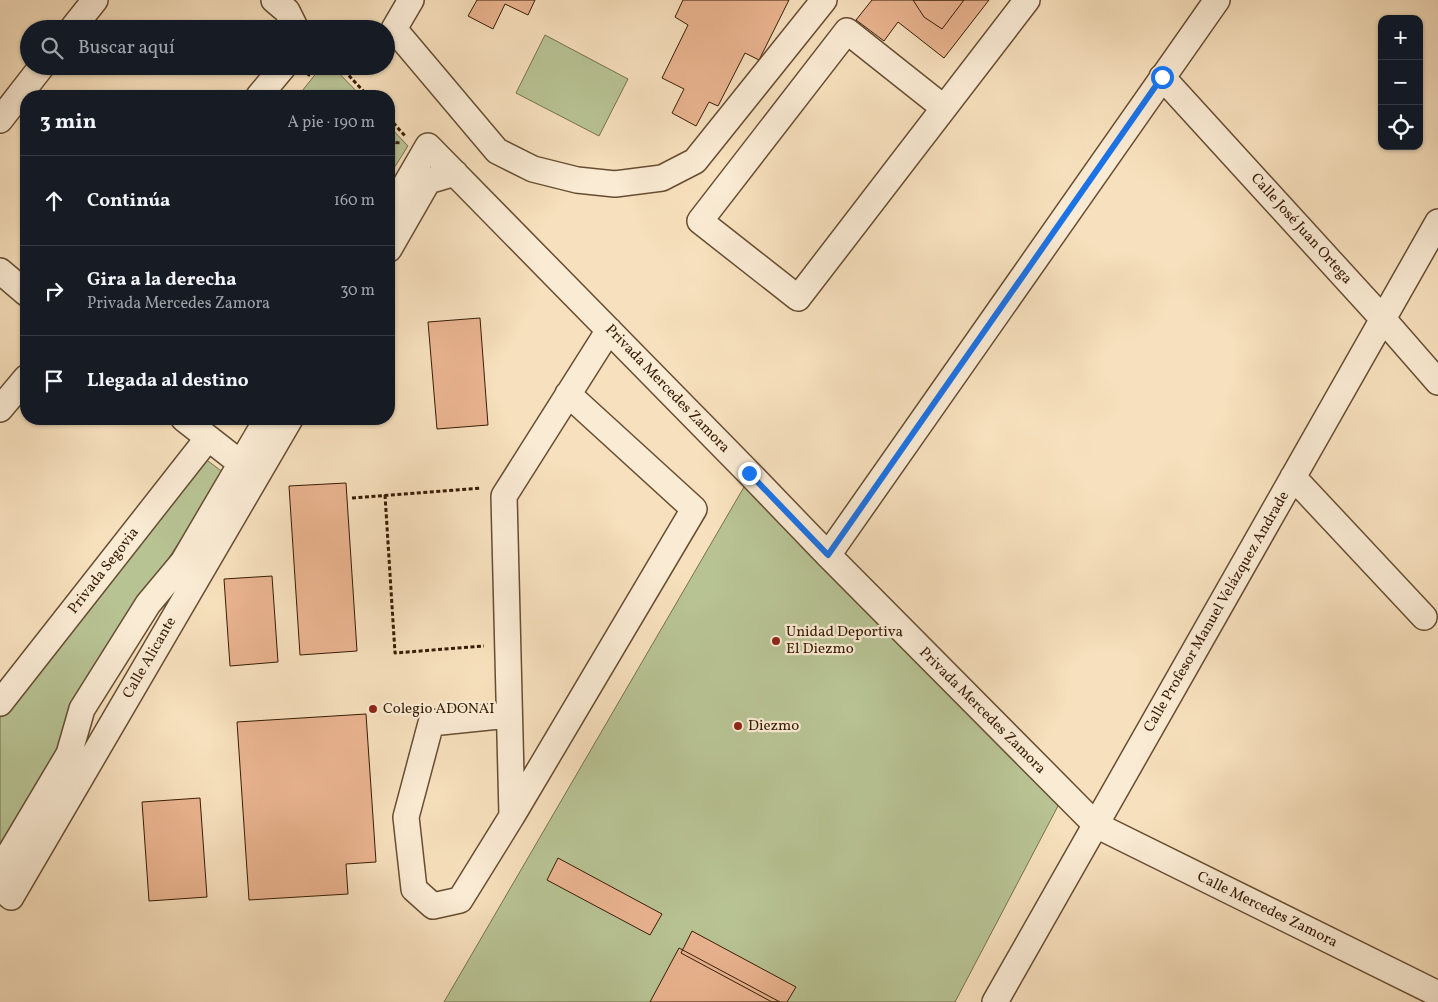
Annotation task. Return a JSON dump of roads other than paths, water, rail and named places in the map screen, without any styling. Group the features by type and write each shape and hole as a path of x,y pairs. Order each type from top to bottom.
{"street":[{"path":"79,20 95,0"},
{"path":"274,0 287,11 292,20"},
{"path":"395,27 411,0"},
{"path":"395,30 497,151 534,169 576,180 615,184 662,178 695,161 824,0"},
{"path":"944,108 847,31 700,221 798,298 1027,0"},
{"path":"828,555 1217,0"},
{"path":"23,90 35,75"},
{"path":"264,90 276,75"},
{"name":"Calle José Juan Ortega","path":"1162,77 1438,382"},
{"path":"0,120 20,94"},
{"name":"Privada Mercedes Zamora","path":"395,203 428,146 828,555 1096,825"},
{"path":"395,239 428,181 455,173"},
{"name":"Calle Profesor Manuel Velázquez Andrade","path":"995,1002 1438,222"},
{"path":"0,272 20,287"},
{"path":"512,816 504,496 609,330"},
{"path":"0,409 20,385"},
{"path":"509,716 431,723 406,817 414,890 433,906 460,900 694,509 568,394"},
{"path":"192,425 249,470"},
{"name":"Calle Alicante","path":"5,892 249,470 265,425"},
{"name":"Calle Alicante","path":"0,870 69,754 82,708 148,604 183,562 249,470 285,425"},
{"name":"Privada Segovia","path":"0,703 208,438"},
{"path":"1294,477 1424,617"},
{"name":"Calle Mercedes Zamora","path":"1096,825 1433,992"}],"place":[{"name":"Unidad Deportiva El Diezmo","path":"776,641"},
{"name":"Colegio ADONAI","path":"373,709"},
{"name":"Diezmo","path":"738,726"}]}
